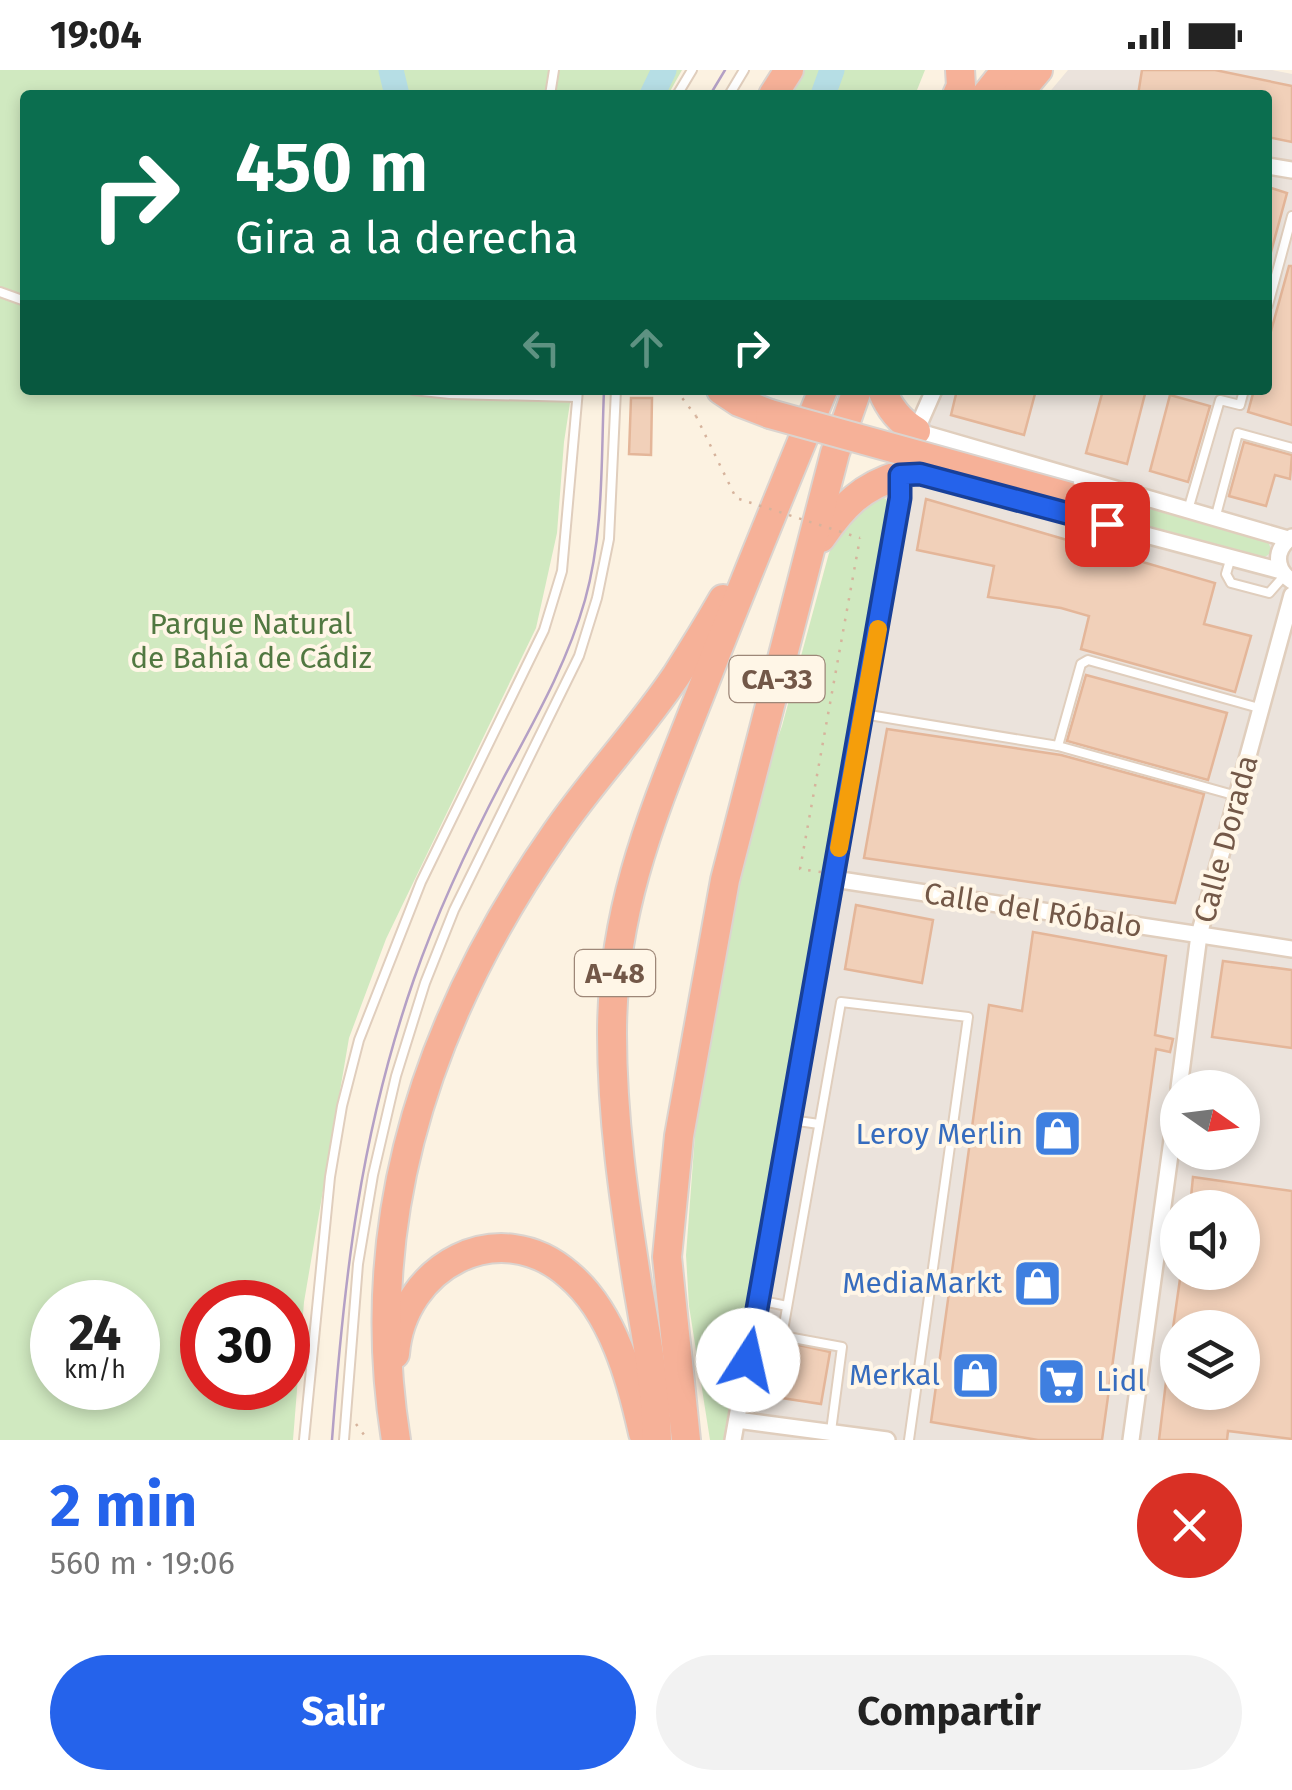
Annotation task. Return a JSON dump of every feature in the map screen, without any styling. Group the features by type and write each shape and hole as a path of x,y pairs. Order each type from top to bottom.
{"highway":[{"path":"990,90 1006,70"},
{"path":"1021,90 1038,70"},
{"path":"728,395 770,414 1070,497"},
{"path":"394,1422 387,1385 384,1313 394,1222 406,1154 424,1088 450,1021 483,949 514,896 557,831 675,677 765,528 821,395"},
{"name":"CA-33","path":"679,1136 726,880 835,453 855,395"},
{"path":"884,395 904,424 916,431"},
{"path":"809,556 841,508 868,486 900,475"},
{"name":"A-48","path":"657,1440 652,1378 620,1168 612,1048 616,966 641,845 765,528"},
{"path":"679,1136 668,1257 686,1440"},
{"path":"679,1136 678,1256 701,1440"},
{"path":"394,1422 396,1343 404,1316 416,1296 431,1276 465,1254 484,1249 514,1249 551,1261 584,1290 602,1316 635,1399 643,1440"}],"street":[{"path":"932,395 916,431 1290,538 1280,550 1286,576"},
{"path":"734,1440 863,714 900,498 900,475 920,474 1231,557 1286,576"},
{"path":"1070,497 1152,501"},
{"path":"1070,497 1144,534"},
{"name":"Calle Dorada","path":"1181,1070 1200,935 1292,595"},
{"name":"Calle del Róbalo","path":"835,876 1292,949"},
{"path":"1130,1440 1168,1170"},
{"path":"737,1420 887,1440"}],"lane":[{"path":"1272,290 1292,216"},
{"path":"304,1440 330,1177 359,1040 420,882 544,630 562,571 577,395"},
{"path":"344,1440 358,1264 396,1076 425,983 454,910 571,672 588,627 609,539 616,395"},
{"path":"1188,511 1220,400 1240,405 1243,395"},
{"path":"1215,518 1238,433 1292,448"},
{"path":"1231,557 1226,574 1231,583 1268,593 1286,576"},
{"path":"1058,746 1081,664 1088,660 1261,708"},
{"path":"863,714 1058,746 1237,796"},
{"path":"831,1432 842,1347 782,1336 841,1002 968,1017 909,1440"},
{"path":"791,1120 819,1124"},
{"path":"758,1300 787,1306"}],"path":[{"path":"680,395 696,416 736,498 860,538 800,870 835,876"},
{"path":"345,1420 360,1427 368,1440"}],"shaded area":[{"path":"1068,70 1272,70 1292,74 1292,1440 726,1440 890,508 886,499 878,495 905,413 917,413 923,395 1272,395 1272,90 1051,90"}],"green space":[{"name":"Parque Natural de Bahía de Cádiz","path":"0,70 682,70 671,90 20,90 20,395 571,395 557,533 536,628 386,939 349,1038 308,1280 180,1280 180,1410 295,1410 293,1440 0,1440"},
{"path":"801,70 925,70 917,90 789,90"},
{"path":"878,495 886,499 890,508 726,1440 710,1440 689,1306 686,1255 698,1095 722,960 756,800 782,726 829,553 847,519"},
{"path":"1120,506 1163,511 1267,539 1272,552 1262,559 1160,531 1118,512"}],"building":[{"path":"1142,70 1215,70 1292,86 1292,142 1272,138 1272,90 1139,90"},
{"path":"1272,188 1287,193 1272,248"},
{"path":"1292,266 1292,425 1248,412 1253,395 1272,395 1272,328"},
{"path":"956,395 1035,395 1024,435 951,415"},
{"path":"1102,395 1145,395 1127,464 1086,453"},
{"path":"1170,395 1210,406 1188,482 1150,471"},
{"path":"631,398 652,398 651,455 629,454"},
{"path":"1244,442 1292,455 1290,479 1275,475 1266,506 1229,496"},
{"path":"926,499 1215,583 1204,624 1251,636 1235,692 1081,649 1089,616 988,597 994,566 917,550"},
{"path":"1086,675 1227,713 1208,780 1067,741"},
{"path":"887,729 1061,755 1204,794 1175,903 864,858"},
{"path":"856,905 933,920 922,983 845,969"},
{"path":"1033,932 1166,956 1155,1035 1173,1039 1170,1052 1156,1049 1102,1440 1038,1440 931,1422 989,1005 1022,1011"},
{"path":"1223,961 1292,970 1292,1048 1212,1037"},
{"path":"1193,1177 1292,1191 1292,1439 1228,1431 1227,1440 1159,1440 1163,1410 1260,1410 1260,1310 1176,1310 1178,1290 1260,1290 1260,1190 1192,1190"},
{"path":"772,1339 830,1352 821,1404 762,1395"}],"waterway":[{"path":"391,70 396,90"},
{"path":"654,90 664,70"},
{"path":"825,90 832,70"}],"tram line":[{"path":"713,90 725,70"},
{"path":"332,1440 349,1264 380,1094 414,979 444,903 549,692 578,624 599,522 604,395"}],"slow traffic":[{"path":"839,848 878,629"}],"place":[{"name":"Leroy Merlin","path":"1058,1134"},
{"name":"MediaMarkt","path":"1037,1283"},
{"name":"Merkal","path":"975,1375"},
{"name":"Lidl","path":"1061,1381"}],"route":[{"path":"748,1360 900,498 900,475 920,474 1107,524"}]}
